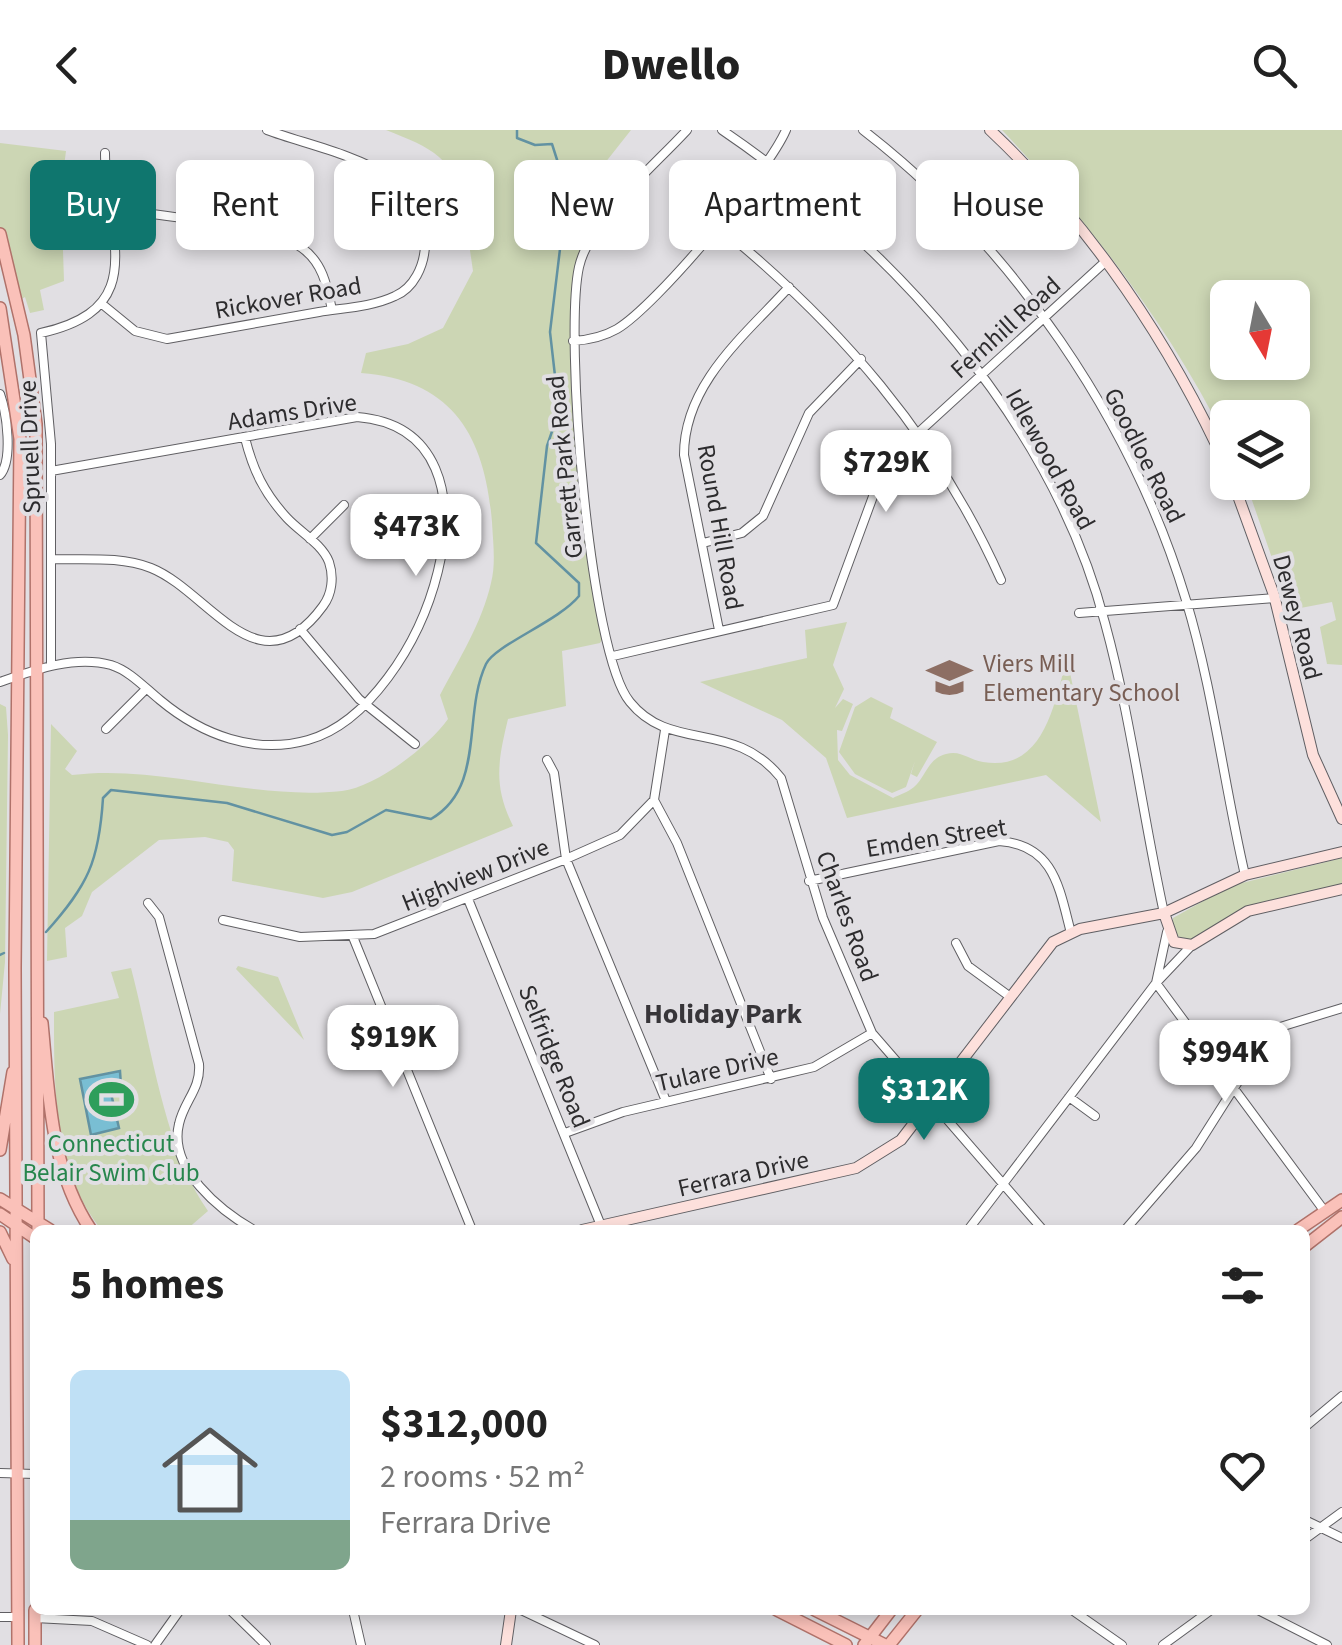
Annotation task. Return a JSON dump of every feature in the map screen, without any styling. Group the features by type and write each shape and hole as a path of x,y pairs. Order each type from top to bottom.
{"main road":[{"path":"0,234 24,335 36,424 36,949 42,1225"},
{"path":"0,308 20,439 15,968 18,1645"},
{"path":"36,949 57,1148 70,1193 88,1225"},
{"path":"0,1150 18,1043"},
{"path":"0,1199 38,1225"},
{"path":"1304,1225 1323,1208 1342,1200"},
{"path":"0,1214 30,1235"},
{"path":"1310,1242 1342,1217"},
{"path":"0,1232 16,1278"},
{"path":"35,1615 35,1645"},
{"path":"787,1615 846,1645"},
{"path":"823,1615 867,1641 887,1645 913,1615"},
{"path":"867,1641 888,1615"}],"street":[{"name":"Rickover Road","path":"102,304 135,332 153,339 332,310 395,296 406,288 424,260 422,210 396,180 266,130"},
{"path":"574,341 579,267 590,240 686,130"},
{"name":"Idlewood Road","path":"722,130 766,160"},
{"name":"Garrett Park Road","path":"770,160 786,130"},
{"name":"Goodloe Road","path":"863,130 933,192 1044,319 1120,444 1164,538 1188,605 1245,876"},
{"path":"990,130 1070,216 1105,262 1164,348 1210,436"},
{"path":"105,153 106,160"},
{"path":"156,218 293,243 318,264 332,310"},
{"path":"102,304 117,270 115,250"},
{"name":"Garrett Park Road","path":"613,656 580,460 574,341 593,340 620,328 693,250"},
{"path":"745,250 789,286 860,359 920,432 982,536 1001,580"},
{"name":"Idlewood Road","path":"872,250 981,376 1057,502 1101,609 1164,913"},
{"name":"Fernhill Road","path":"719,630 833,605 882,472 920,432 1105,262"},
{"name":"Round Hill Road","path":"719,630 684,456 693,406 702,386 789,286"},
{"name":"Spruell Drive","path":"51,664 50,471 41,333 69,326 102,304"},
{"path":"703,543 742,533 763,516 810,413 860,359"},
{"path":"0,394 6,415 2,475"},
{"name":"Adams Drive","path":"0,682 51,664 108,664 126,672 195,725 260,746 310,739 344,724 367,706 409,650 432,590 443,521 434,463 416,437 377,419 358,418 50,471"},
{"path":"52,559 116,560 148,567 186,589 245,638 263,641 300,629 324,606 332,588 328,560 264,490 252,470 244,438"},
{"name":"Dewey Road","path":"1239,500 1275,598 1306,733 1342,819"},
{"path":"310,540 344,505"},
{"path":"1079,613 1275,598"},
{"path":"300,629 367,706 414,744"},
{"path":"613,656 719,630"},
{"name":"Charles Road","path":"613,656 616,678 629,702 665,730 742,744 769,763 790,799 809,880 872,1033 1039,1225"},
{"path":"106,729 146,689"},
{"path":"665,730 654,800 677,843 771,1078"},
{"path":"548,760 554,773 566,859 666,1101"},
{"name":"Highview Drive","path":"223,920 300,937 353,937 398,927 620,835 654,800"},
{"name":"Emden Street","path":"809,880 984,844 1019,842 1035,849 1056,876 1071,933"},
{"name":"Ferrara Drive","path":"615,1225 856,1168 901,1140 1044,950 1071,933 1164,913 1245,876 1342,852"},
{"path":"972,1225 1156,983 1192,945 1248,911 1342,889"},
{"name":"Selfridge Road","path":"468,899 601,1225"},
{"path":"148,903 160,918 199,1064 196,1088 179,1122 179,1142 202,1190 219,1208 246,1225"},
{"path":"1164,913 1174,942 1192,945"},
{"path":"1156,983 1168,932"},
{"path":"353,937 470,1225"},
{"path":"956,942 968,966 1009,996"},
{"path":"1156,983 1323,1208"},
{"path":"1129,1225 1196,1148 1255,1050 1277,1028 1342,1008"},
{"name":"Tulare Drive","path":"566,1133 666,1101 814,1067 872,1033"},
{"path":"1069,1097 1094,1116"},
{"path":"1310,1423 1342,1396"},
{"path":"0,1473 30,1474"},
{"path":"1310,1536 1342,1512"},
{"path":"1310,1522 1342,1538"},
{"path":"43,1615 92,1621 147,1645"},
{"path":"154,1645 176,1615"},
{"path":"235,1615 266,1645"},
{"path":"354,1615 361,1645"},
{"path":"506,1645 510,1615"},
{"path":"532,1615 596,1645"},
{"path":"1079,1615 1122,1645"},
{"path":"1163,1645 1204,1615"},
{"path":"1268,1615 1327,1645"},
{"path":"0,1616 17,1617"}],"green space":[{"path":"386,130 631,130 607,160 514,160 514,250 588,250 579,267 573,395 607,632 600,643 562,651 566,706 508,719 499,773 502,798 513,826 352,892 323,898 232,881 234,850 228,842 205,837 159,840 92,892 82,916 65,928 67,957 47,961 51,724 77,751 65,769 72,775 139,774 308,793 342,791 370,782 415,753 448,719 440,695 476,627 493,576 492,522 482,463 472,439 441,401 419,387 361,373 366,353 408,344 443,328 473,271 470,250 494,250 494,160 442,160"},
{"path":"1002,130 1342,130 1342,665 1327,664 1320,627 1336,620 1332,602 1290,610 1252,500 1310,500 1310,400 1210,400 1210,410 1154,317 1079,219 1079,160 1030,160"},
{"path":"0,143 66,151 65,160 30,160 30,250 63,250 64,281 40,290 44,310 30,313 25,297 16,302 0,234"},
{"path":"847,622 833,665 844,689 835,708 843,699 853,704 842,731 837,730 838,760 850,775 893,798 914,787 935,760 946,754 956,753 983,762 1004,762 1021,756 1044,730 1067,658 1101,822 1046,775 847,818 826,758 782,720 700,682 807,658 805,630"},
{"path":"871,697 893,708 890,718 937,742 917,777 911,774 915,761 906,787 892,793 855,774 839,752 855,707"},
{"path":"0,704 6,707 8,735 5,962 0,1014"},
{"path":"1342,858 1342,885 1250,906 1191,940 1173,935 1173,918 1230,886"},
{"path":"238,966 278,977 304,1040 236,969"},
{"name":"Connecticut Belair Swim Club","path":"131,968 170,1127 193,1186 208,1211 192,1225 99,1225 86,1207 65,1154 56,1098 54,1012 119,998 111,972"}],"water":[{"path":"120,1071 121,1086 110,1089 119,1128 91,1135 80,1079"}],"waterway":[{"path":"46,932 89,871 103,798 111,790 227,803 332,835 347,832 386,810 431,819 448,805 466,769 475,705 486,664 579,596 579,583 536,543 547,446 559,411 550,332 567,191 552,144 535,145 517,138 517,130"},
{"path":"0,955 4,953"}],"place":[{"name":"Viers Mill Elementary School","path":"950,677"},
{"name":"Connecticut Belair Swim Club","path":"111,1099"}],"district":[{"name":"Holiday Park","path":"723,1013"}]}
